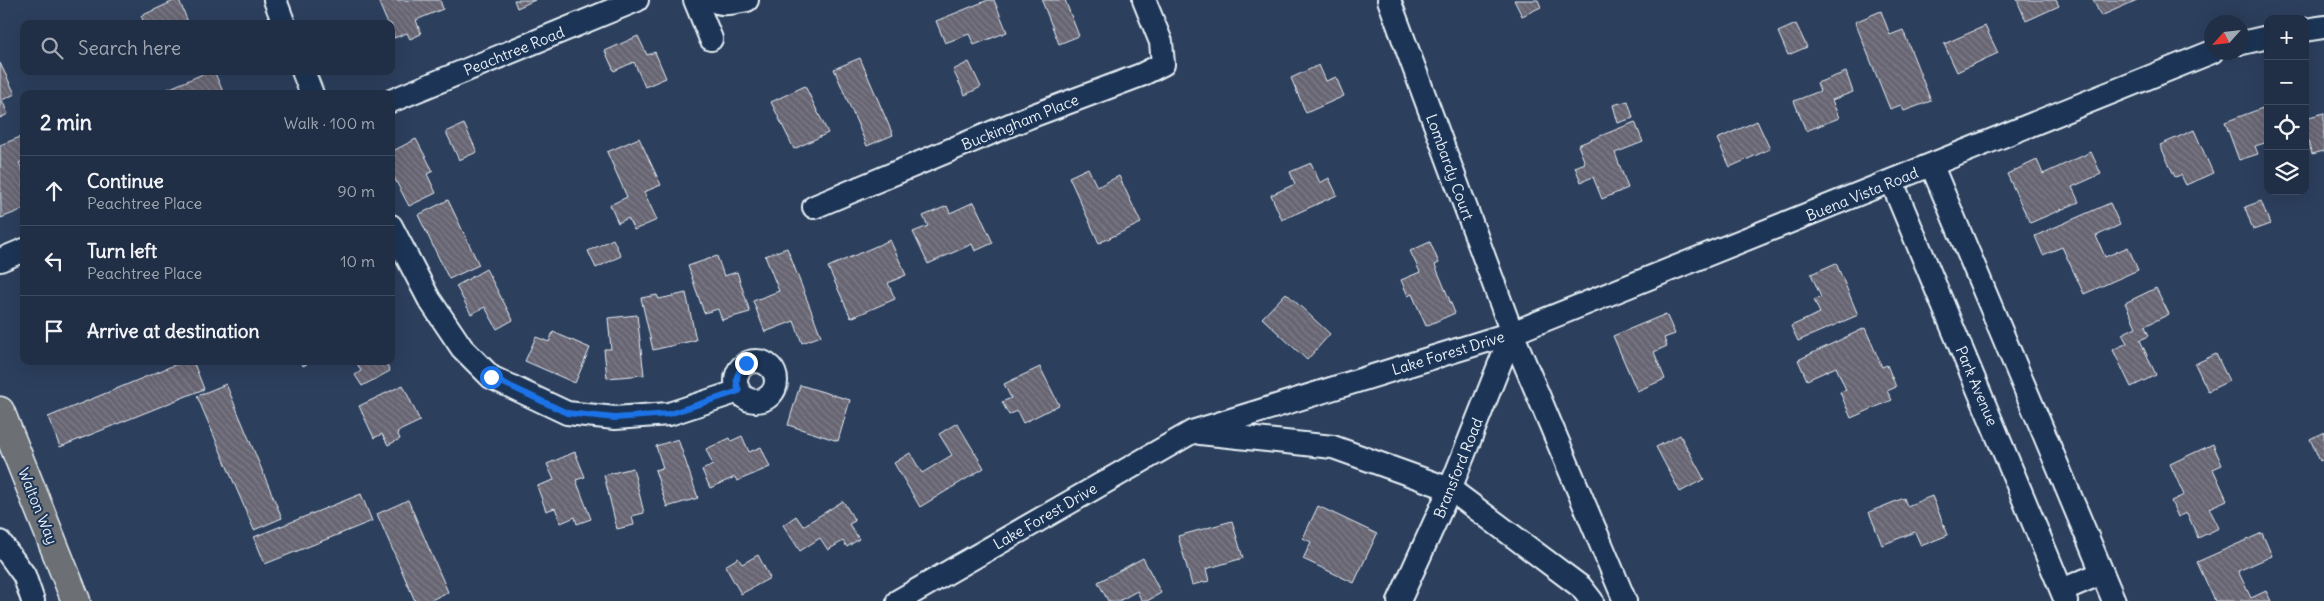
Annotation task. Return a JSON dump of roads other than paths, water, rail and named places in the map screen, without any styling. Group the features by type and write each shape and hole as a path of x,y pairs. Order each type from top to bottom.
{"main road":[{"name":"Walton Way","path":"0,411 76,601"}],"street":[{"path":"275,0 282,20"},
{"name":"Peachtree Road","path":"395,99 637,0"},
{"path":"695,0 711,39"},
{"path":"713,0 717,3 737,3 747,0"},
{"name":"Buckingham Place","path":"814,207 1029,117 1140,75 1163,64 1161,42 1144,0"},
{"name":"Lombardy Court","path":"1389,0 1512,333"},
{"path":"2309,29 2324,27"},
{"path":"2249,41 2264,38"},
{"name":"Buena Vista Road","path":"1512,333 2204,55"},
{"path":"305,75 310,90"},
{"path":"1932,166 2114,601"},
{"name":"Park Avenue","path":"1892,182 2064,595 2102,573"},
{"path":"395,234 429,299 462,348 491,377 567,413 615,418 669,414 739,391"},
{"path":"0,260 20,252"},
{"name":"Lake Forest Drive","path":"898,601 1192,432 1512,333 1625,601"},
{"name":"Bransford Road","path":"1399,601 1450,489 1512,333"},
{"path":"1192,432 1333,448 1450,489 1581,587 1592,601"},
{"path":"0,542 24,575 33,601"}]}
